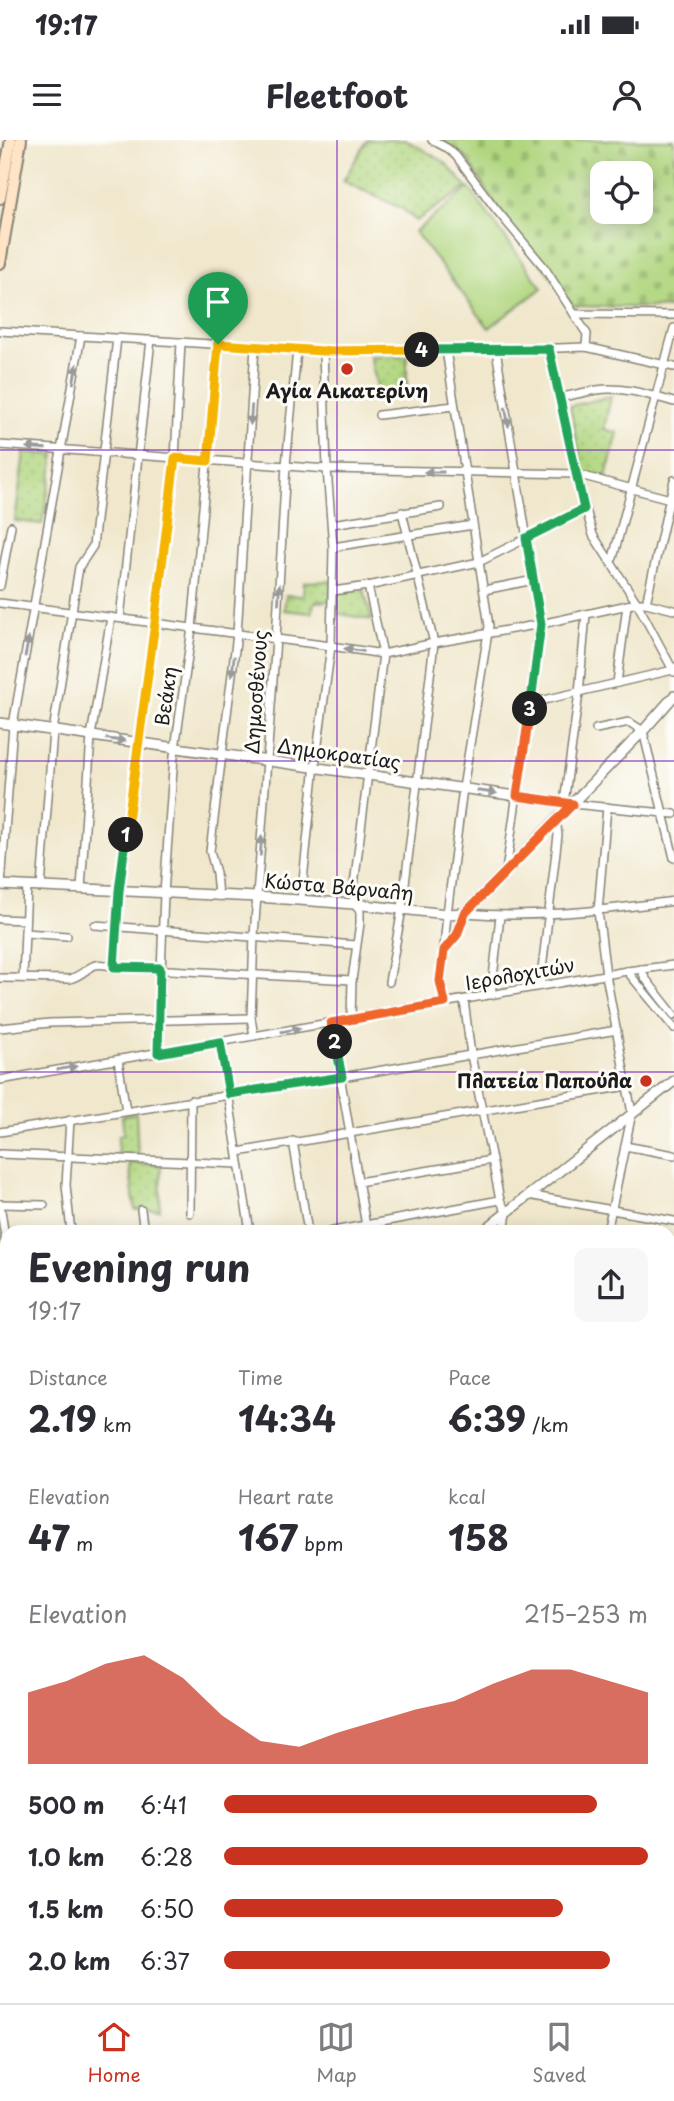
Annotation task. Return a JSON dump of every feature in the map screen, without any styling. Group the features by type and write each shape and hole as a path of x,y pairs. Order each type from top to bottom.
{"main road":[{"path":"0,198 10,140"},
{"path":"0,263 21,140"}],"street":[{"path":"432,140 456,156 544,267 587,334 586,347"},
{"path":"574,314 674,315"},
{"path":"609,560 613,558 673,328"},
{"path":"0,331 323,351 586,347 674,367"},
{"path":"1,884 13,725 81,336"},
{"path":"41,887 53,731 79,567 93,546 117,338"},
{"path":"120,618 151,340"},
{"path":"114,967 119,891 175,458 181,342"},
{"name":"Βεάκη","path":"158,1053 160,968 174,749 192,628 218,344"},
{"path":"218,896 210,851 237,634 255,346"},
{"path":"531,703 674,670 642,603 593,535 584,509 549,349"},
{"name":"Δημοσθένους","path":"254,1036 251,1018 254,936 286,466 297,350"},
{"path":"445,1003 440,981 447,914 463,788 488,633 484,590 463,472 446,350"},
{"path":"496,350 541,624 506,871"},
{"path":"301,900 331,646 333,547 323,351"},
{"path":"559,398 615,389 674,401"},
{"path":"379,415 454,406"},
{"path":"0,445 327,469 576,474 672,499"},
{"path":"642,603 672,499 674,480"},
{"path":"332,524 441,507"},
{"path":"333,591 479,562 584,509"},
{"path":"389,982 402,909 434,643 402,512"},
{"path":"333,547 473,525"},
{"path":"0,586 11,526"},
{"path":"484,590 534,580"},
{"path":"351,1019 355,945 360,923 360,911 354,904 353,893 383,654 368,586"},
{"path":"0,603 383,654 627,605 642,603 674,610"},
{"path":"617,683 627,605"},
{"path":"568,803 586,614"},
{"path":"81,889 92,736 111,617"},
{"path":"444,950 457,935 465,913 568,803 643,731 674,696"},
{"path":"596,729 628,722 643,731 674,858"},
{"name":"Δημοκρατίας","path":"0,723 417,783 674,814"},
{"path":"607,807 598,911 606,975 632,1113 609,1225"},
{"path":"540,986 558,831 552,823"},
{"name":"Κώστα Βάρναλη","path":"1,884 257,897 447,914 500,916 598,911 674,901"},
{"path":"23,978 27,886"},
{"path":"491,995 500,916"},
{"path":"0,919 25,920"},
{"path":"95,925 355,945"},
{"path":"25,933 67,936"},
{"path":"0,978 70,979 98,963 114,967 352,981"},
{"name":"Ιερολοχιτών","path":"0,1080 674,965"},
{"path":"641,969 674,1014"},
{"path":"627,971 674,1028"},
{"path":"464,1000 482,1111 500,1200 507,1213 505,1225"},
{"path":"0,1028 50,1023 251,1018"},
{"path":"331,1023 366,1225"},
{"path":"0,1132 617,1030"},
{"path":"220,1042 249,1225"},
{"path":"117,1060 126,1111"},
{"path":"491,1225 674,1081"},
{"path":"238,1152 627,1086"},
{"path":"190,1213 191,1100"},
{"path":"70,1120 66,1185 70,1225"},
{"path":"293,1141 307,1225"},
{"path":"625,1146 674,1155"},
{"path":"0,1154 239,1164"},
{"path":"358,1182 492,1160"},
{"path":"528,1195 674,1221"},
{"path":"385,1225 500,1200"},
{"path":"3,1225 0,1204 44,1205"},
{"path":"141,1210 143,1225"}],"green space":[{"path":"367,140 406,140 445,162 467,187 416,221 403,209 343,181"},
{"path":"440,140 674,140 674,308 573,306 495,203 464,155"},
{"path":"469,188 542,288 489,328 415,232"},
{"path":"370,356 407,356 407,389 378,391"},
{"path":"611,396 604,429 618,433 605,480 583,474 570,406"},
{"path":"24,452 55,455 42,524 15,521"},
{"path":"331,581 330,601 315,602 311,613 284,610 286,595 303,596 304,582"},
{"path":"364,590 372,620 335,613 336,593"},
{"path":"136,1113 138,1155 118,1155 118,1135 124,1134 122,1116"},
{"path":"129,1163 161,1165 160,1210 135,1210"}],"place":[{"name":"Αγία Αικατερίνη","path":"347,369"},
{"name":"Πλατεία Παπούλα","path":"646,1081"}],"route":[{"path":"218,344 323,351 549,349 584,509 526,538 541,624 517,796 573,804 465,913 457,935 444,950 440,981 445,1003 331,1023 342,1077 229,1094 220,1042 158,1053 160,968 114,967 119,891 175,458 208,461 218,344"}]}
